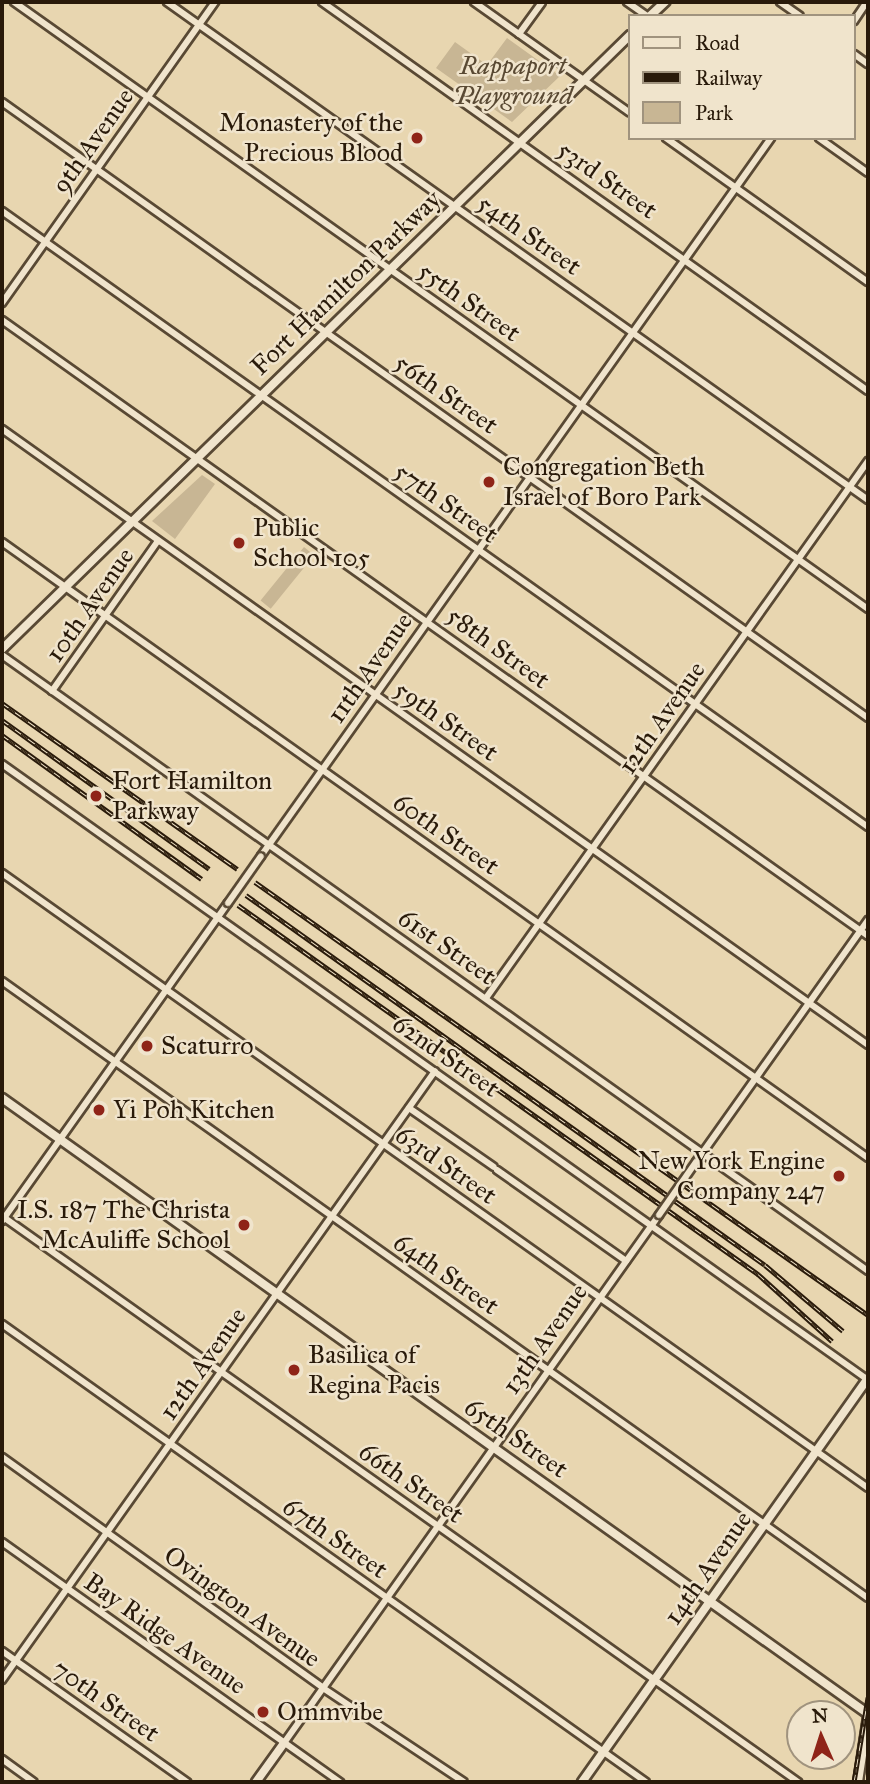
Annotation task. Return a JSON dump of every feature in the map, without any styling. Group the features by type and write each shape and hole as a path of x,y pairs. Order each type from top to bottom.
{"main road":[{"path":"650,14 665,2"},
{"name":"Fort Hamilton Parkway","path":"2,649 628,37"},
{"name":"65th Street","path":"2,1098 868,1715"},
{"name":"14th Avenue","path":"582,1782 868,1379"},
{"path":"858,1782 868,1715"},
{"name":"13th Avenue","path":"256,1782 284,1742"}],"street":[{"name":"55th Street","path":"14,2 868,609"},
{"name":"54th Street","path":"167,2 868,500"},
{"name":"9th Avenue","path":"2,303 215,2"},
{"name":"53rd Street","path":"322,2 868,391"},
{"path":"474,2 628,112"},
{"path":"519,34 542,2"},
{"path":"627,2 645,14"},
{"path":"780,2 797,14"},
{"path":"856,18 867,2"},
{"name":"56th Street","path":"2,102 868,718"},
{"path":"669,140 868,282"},
{"name":"11th Avenue","path":"3,1218 770,140"},
{"path":"822,140 868,173"},
{"name":"57th Street","path":"2,211 868,827"},
{"name":"58th Street","path":"2,320 868,936"},
{"name":"59th Street","path":"2,429 868,1045"},
{"name":"12th Avenue","path":"486,998 868,461"},
{"name":"10th Avenue","path":"52,691 158,541"},
{"name":"60th Street","path":"2,542 868,1158"},
{"name":"61st Street","path":"2,655 868,1271"},
{"name":"62nd Street","path":"2,764 868,1379"},
{"name":"63rd Street","path":"2,873 868,1488"},
{"name":"13th Avenue","path":"284,1742 868,920"},
{"name":"64th Street","path":"2,981 868,1598"},
{"name":"12th Avenue","path":"2,1680 435,1071"},
{"path":"409,1108 625,1261"},
{"name":"66th Street","path":"3,1218 798,1782"},
{"name":"67th Street","path":"2,1324 646,1782"},
{"name":"Ovington Avenue","path":"2,1457 323,1688 464,1782"},
{"name":"Bay Ridge Avenue","path":"2,1542 340,1782"},
{"name":"70th Street","path":"2,1651 187,1782"},
{"path":"2,1759 34,1782"}],"green space":[{"name":"Rappaport Playground","path":"507,38 560,76 512,122 436,68 455,42 487,65"},
{"path":"202,475 215,484 175,539 152,521"},
{"path":"304,547 314,555 271,609 261,601"}],"railway":[{"path":"2,703 237,869"},
{"path":"2,720 209,869"},
{"path":"2,735 202,879"},
{"path":"255,882 868,1315"},
{"path":"246,895 765,1265 843,1331"},
{"path":"238,905 758,1274 832,1341"},
{"path":"854,1782 868,1697"}],"place":[{"name":"Monastery of the Precious Blood","path":"417,138"},
{"name":"Congregation Beth Israel of Boro Park","path":"489,482"},
{"name":"Public School 105","path":"239,543"},
{"name":"Fort Hamilton Parkway","path":"96,796"},
{"name":"Scaturro","path":"147,1046"},
{"name":"Yi Poh Kitchen","path":"99,1110"},
{"name":"New York Engine Company 247","path":"839,1176"},
{"name":"I.S. 187 The Christa McAuliffe School","path":"244,1225"},
{"name":"Basilica of Regina Pacis","path":"294,1370"},
{"name":"Ommvibe","path":"263,1712"}]}
